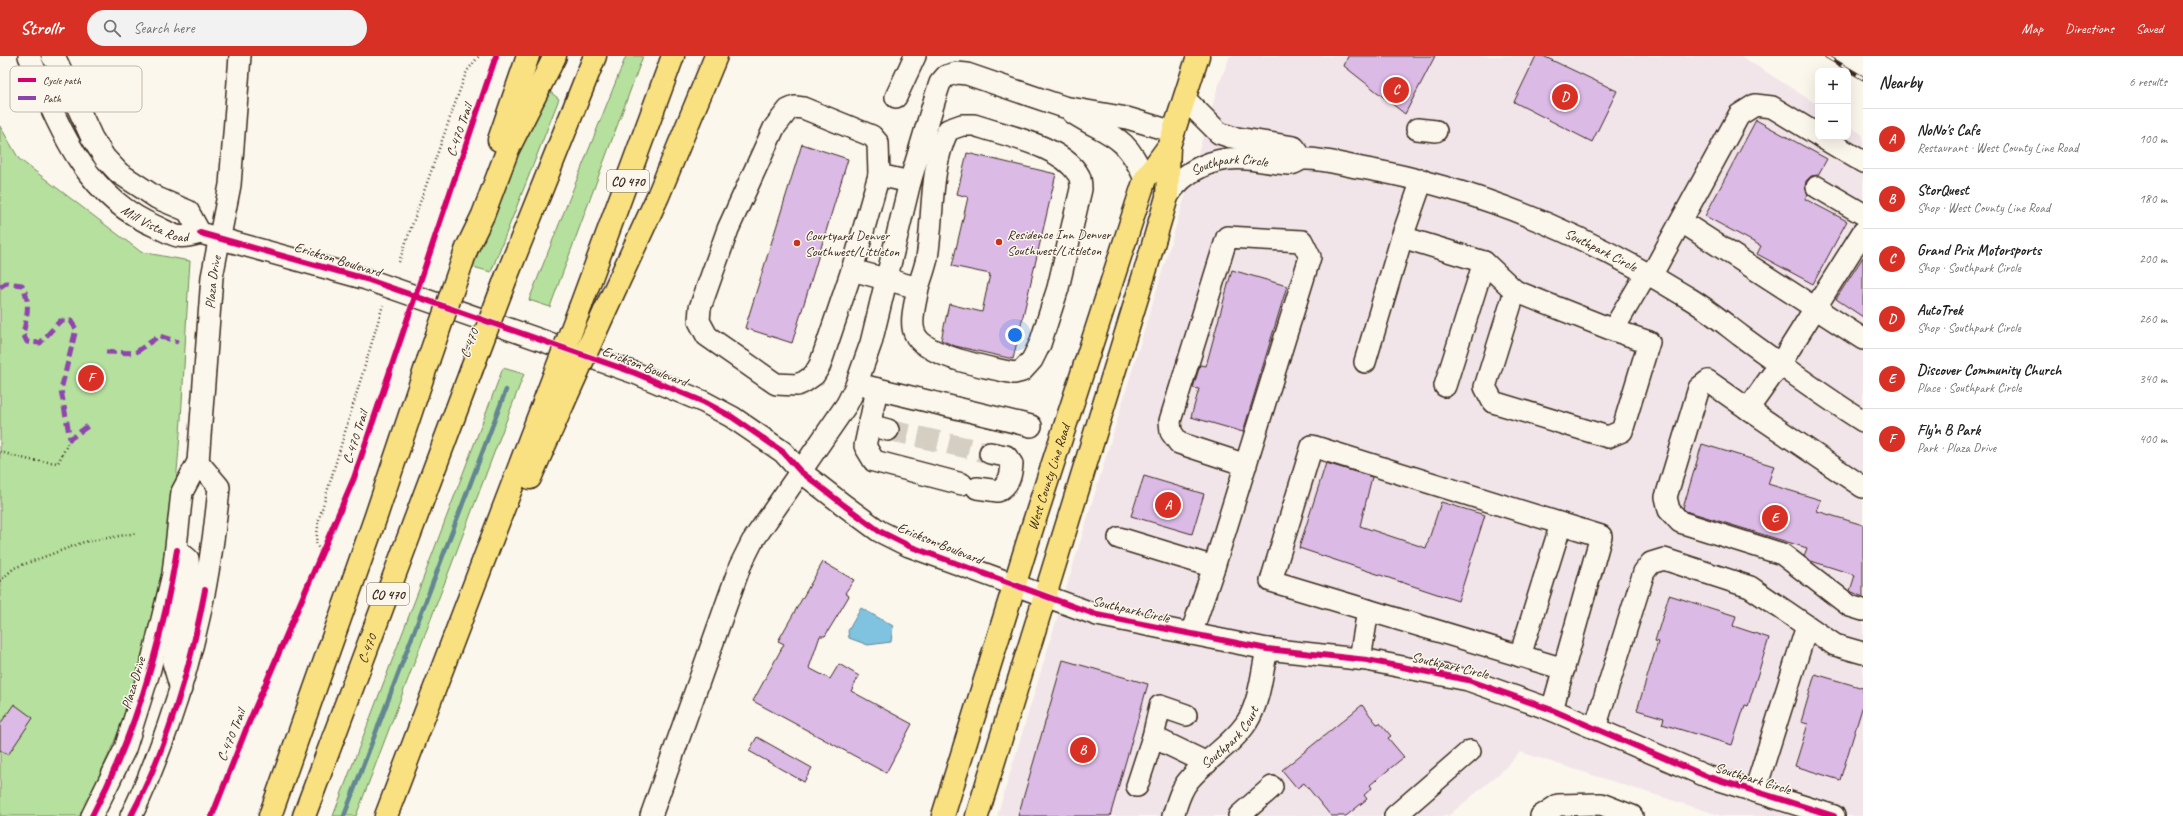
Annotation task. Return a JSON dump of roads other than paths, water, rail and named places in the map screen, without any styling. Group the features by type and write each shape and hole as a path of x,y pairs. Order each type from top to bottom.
{"main road":[{"path":"270,816 375,519 467,248 475,212 528,56"},
{"path":"467,248 483,215 508,149 555,56"},
{"name":"C-470","path":"304,816 506,278 595,56"},
{"name":"CO 470","path":"386,816 448,651 554,401 581,305 673,56"},
{"path":"554,401 604,313 660,189 716,56"},
{"name":"West County Line Road","path":"977,816 1167,197 1172,139 1198,56"},
{"name":"West County Line Road","path":"943,816 1014,585 1145,179 1172,139"}],"street":[{"name":"Mill Vista Road","path":"29,56 33,66"},
{"name":"Mill Vista Road","path":"52,56 59,66"},
{"name":"Plaza Drive","path":"92,816 125,749 150,669 167,604 177,550 182,492 198,462 212,277 209,236 230,185 240,56"},
{"path":"896,97 915,56"},
{"path":"651,816 740,566 752,542 847,404 857,384 871,343 910,182 925,127 940,83 946,76 957,73 963,65 1064,107 1121,140 1136,160 1145,179"},
{"name":"Southpark Circle","path":"1185,100 1219,133 1231,137 1294,147 1302,158"},
{"path":"1613,330 1682,222 1739,115 1755,105 1772,107 1815,133"},
{"path":"795,107 803,108 872,136 878,143 879,176 852,270 820,365 814,375 797,385 776,384 714,342 700,326 700,308 728,229 774,128 788,110 795,107"},
{"path":"1064,107 1128,118 1172,139"},
{"name":"Mill Vista Road","path":"52,112 60,130 86,169 108,198 146,222 178,236 185,238 209,236"},
{"name":"Mill Vista Road","path":"80,112 92,138 105,158 119,173 157,198 188,211 209,236"},
{"path":"962,125 974,125 1058,153 1070,163 1079,175 1082,189 1058,288 1040,344 1032,360 1022,371 1014,373 962,362 923,343 915,335 913,327 918,288 927,259 933,184 941,146 948,130 962,125"},
{"path":"1826,140 1863,162"},
{"name":"Southpark Circle","path":"1167,197 1175,184 1187,173 1202,166 1224,160 1244,158 1292,164 1302,158 1422,180 1512,209 1574,237 1649,275 1689,298 1863,422"},
{"path":"879,176 910,182"},
{"path":"1365,362 1402,237 1422,180"},
{"path":"1817,187 1863,214"},
{"path":"1682,222 1863,339"},
{"path":"1748,409 1780,364 1814,307 1863,232"},
{"name":"Erickson Boulevard","path":"209,236 366,279 635,373 704,402 732,417 783,452 800,471 879,531 909,546 1044,596"},
{"path":"1192,634 1246,465 1310,257 1302,241 1227,237 1170,421 1171,432 1179,444 1246,465"},
{"path":"1402,237 1484,262 1515,291 1613,330 1649,342 1622,431 1608,437 1493,402 1485,387 1515,291"},
{"path":"1445,386 1484,262"},
{"path":"852,270 918,288"},
{"path":"1863,487 1708,382 1699,388 1666,497 1669,510 1680,522 1782,554 1850,606 1863,610"},
{"path":"857,384 1031,426"},
{"path":"877,389 879,427 865,446 874,462 998,492 1006,486 1011,477 1012,464 1006,456 990,453"},
{"path":"1552,710 1564,669 1601,536 1312,446 1271,581 1564,669"},
{"path":"131,816 155,763 181,689 200,619 212,557 219,487 198,462"},
{"path":"1520,656 1561,524"},
{"path":"1119,538 1214,567"},
{"path":"177,550 188,559 189,573 173,662 181,689"},
{"path":"1595,728 1644,572 1651,563 1664,560 1750,588 1835,645 1863,654"},
{"name":"Southpark Circle","path":"1044,596 1097,615 1267,649 1360,659 1468,680 1552,710 1683,768 1834,816"},
{"path":"1360,659 1368,610"},
{"path":"1755,791 1807,626"},
{"name":"Southpark Court","path":"1173,816 1180,793 1189,780 1247,722 1255,706 1267,649"},
{"path":"1137,786 1153,737 1160,706 1186,715"},
{"path":"1153,737 1207,763"},
{"path":"1394,816 1470,751"},
{"path":"1239,816 1272,786"},
{"path":"1541,816 1558,805 1601,804 1632,816"}],"water":[{"path":"861,608 893,626 891,642 868,645 849,638 848,631"}],"waterway":[{"path":"344,816 506,390"}],"tunnel":[{"path":"888,430 990,453"}],"railway":[{"path":"1826,56 1863,78"}],"place":[{"name":"Grand Prix Motorsports","path":"1396,90"},
{"name":"AutoTrek","path":"1565,97"},
{"name":"Residence Inn Denver Southwest/Littleton","path":"999,242"},
{"name":"Courtyard Denver Southwest/Littleton","path":"797,243"},
{"name":"Fly’n B Park","path":"91,378"},
{"name":"NoNo's Cafe","path":"1168,505"},
{"name":"Discover Community Church","path":"1775,518"},
{"name":"StorQuest","path":"1083,750"}]}
